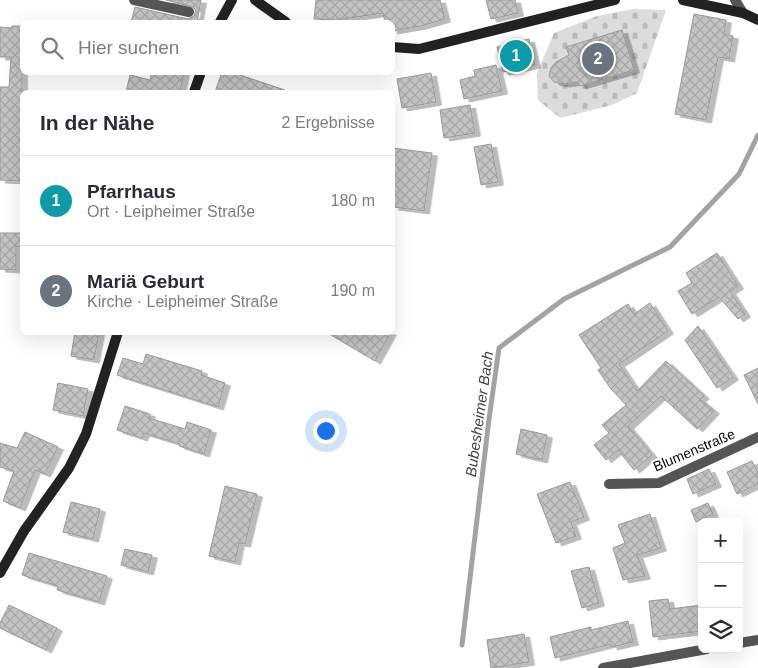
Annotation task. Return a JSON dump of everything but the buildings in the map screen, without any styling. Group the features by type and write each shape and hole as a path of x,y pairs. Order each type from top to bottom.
{"street":[{"path":"134,0 189,12"},
{"path":"221,20 232,0"},
{"path":"255,0 283,20"},
{"path":"395,47 419,49 615,0"},
{"path":"683,0 743,13 758,20"},
{"path":"735,0 743,13"},
{"path":"195,90 200,75"},
{"path":"0,572 24,531 69,468 86,434 117,335"},
{"name":"Blumenstraße","path":"609,484 659,483 758,437"},
{"path":"743,642 758,640"},
{"path":"603,668 698,651"}],"green space":[{"path":"633,9 666,10 637,93 612,105 560,118 538,100 537,73 554,33 597,16"}],"waterway":[{"name":"Bubesheimer Bach","path":"462,645 499,348 564,299 670,247 739,174 758,135"}],"place":[{"name":"Pfarrhaus","path":"516,56"},
{"name":"Mariä Geburt","path":"598,59"}]}
